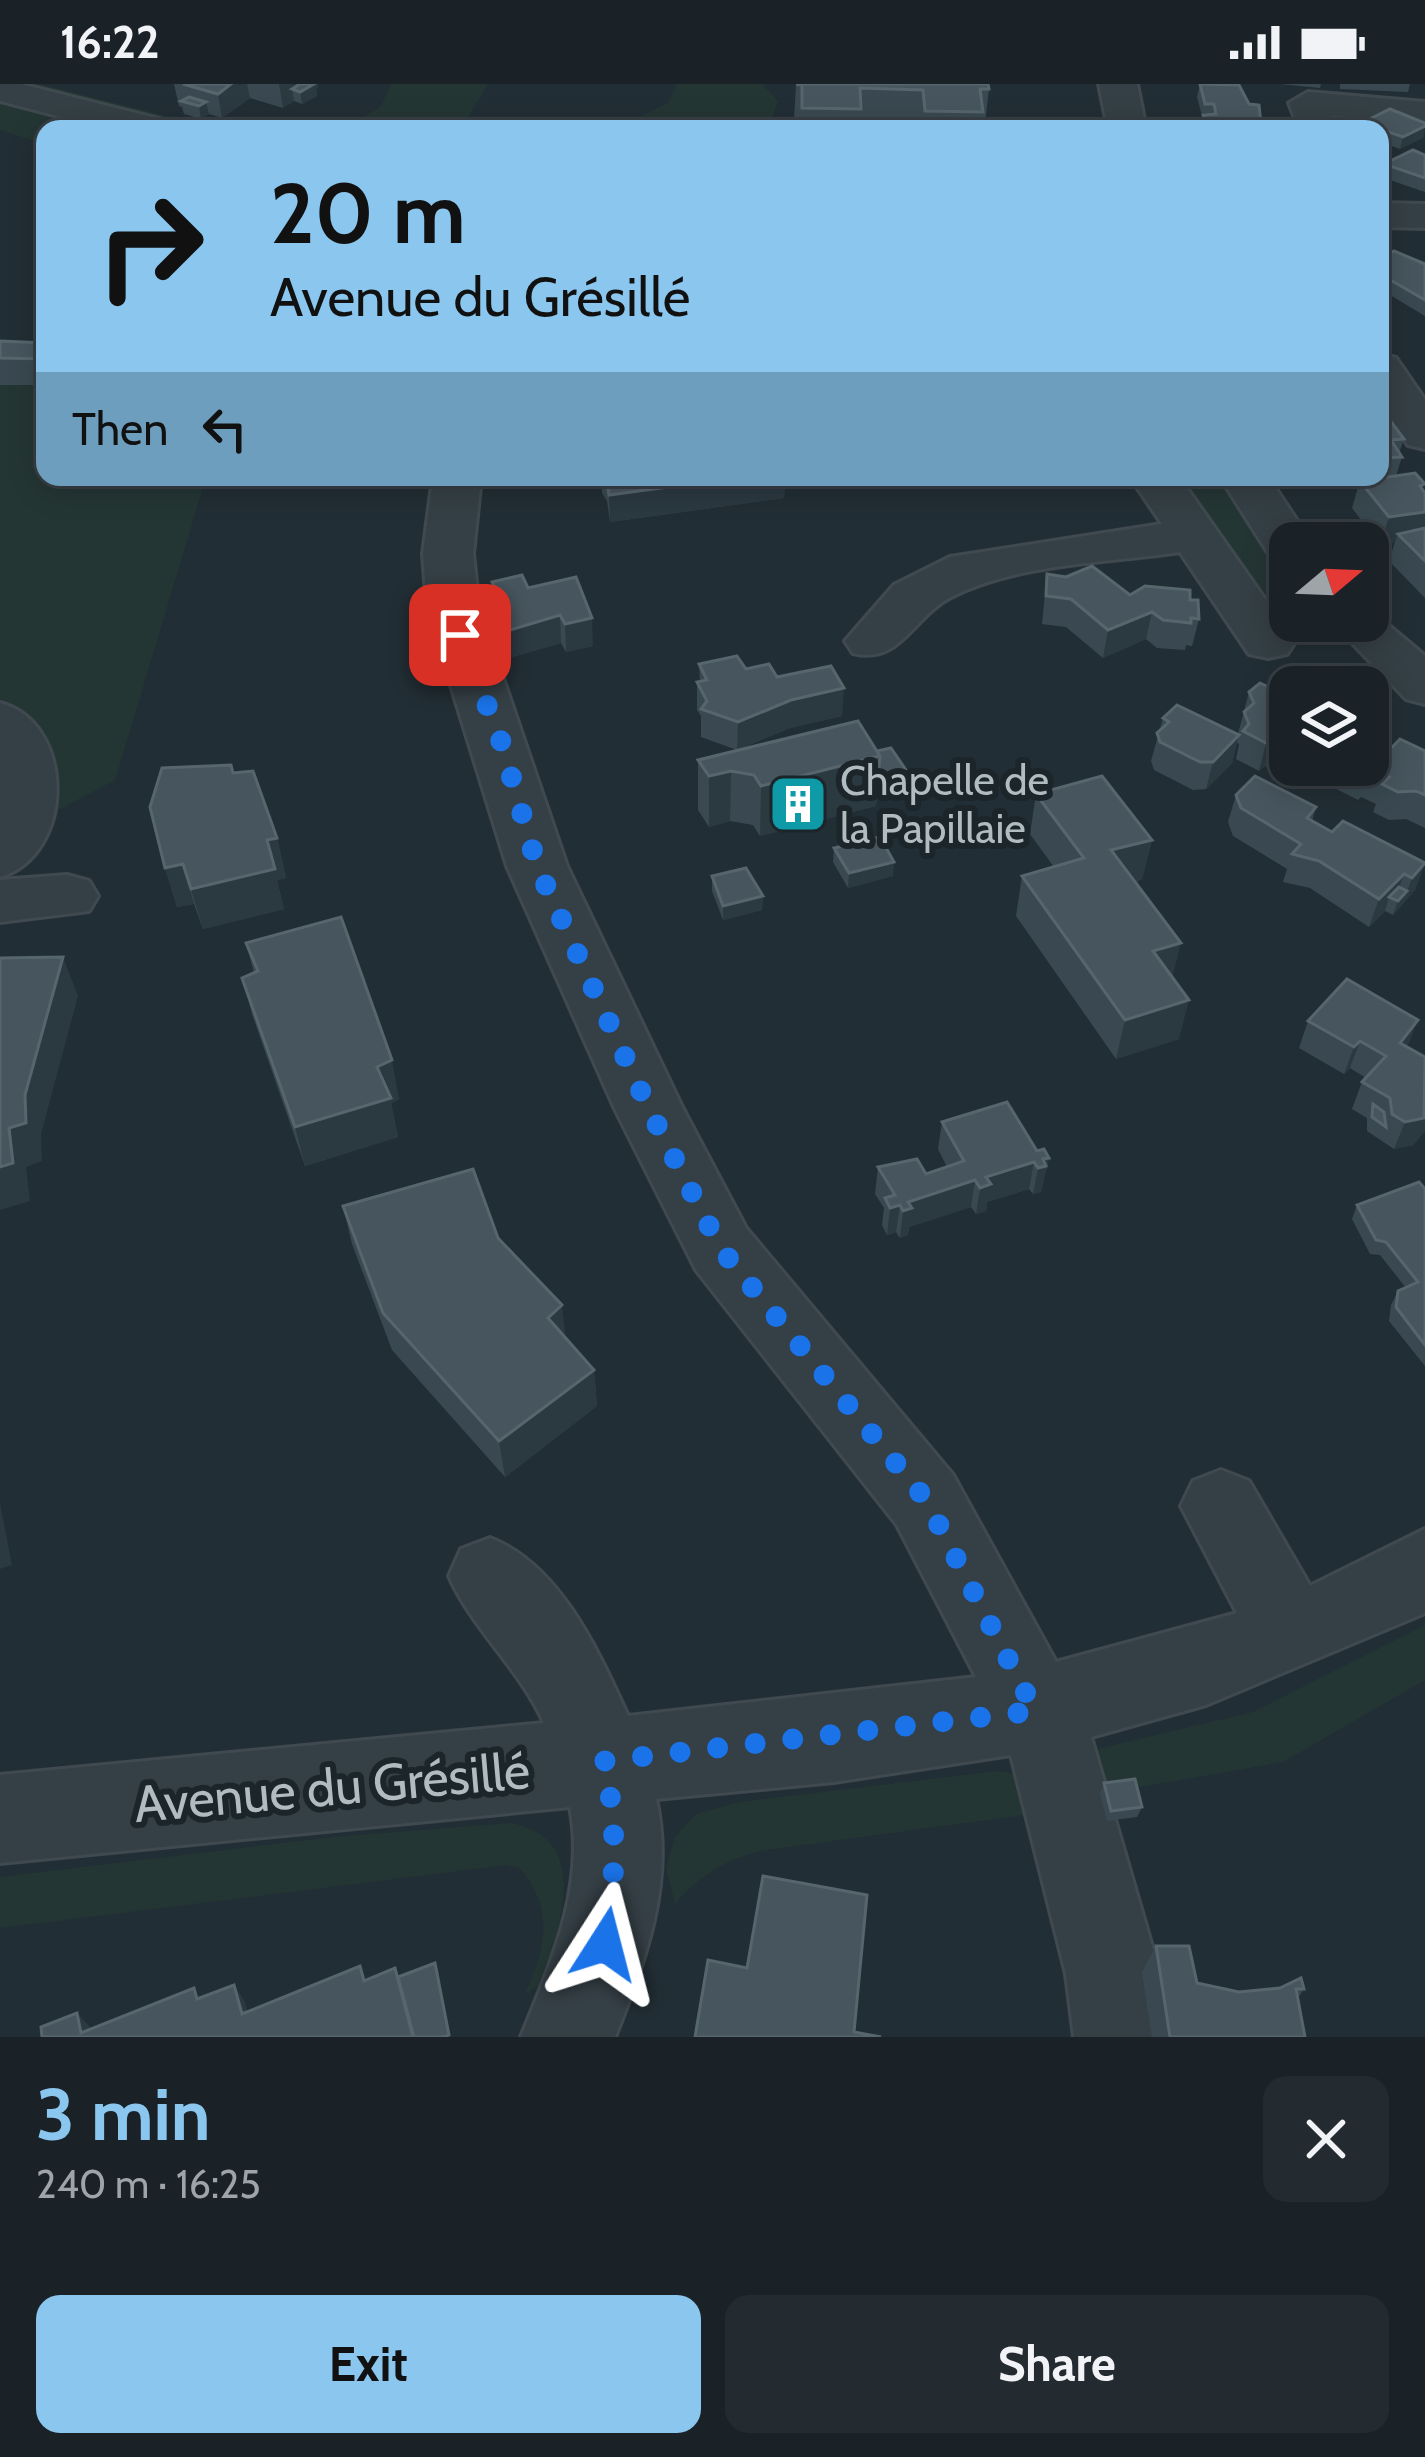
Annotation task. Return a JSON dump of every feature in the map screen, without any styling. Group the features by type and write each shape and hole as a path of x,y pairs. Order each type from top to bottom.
{"street":[{"path":"1118,84 1125,120"},
{"path":"0,89 119,120"},
{"path":"1314,120 1308,104 1421,112"},
{"path":"1389,214 1425,216"},
{"path":"1389,381 1425,434"},
{"path":"456,486 448,554 452,608 467,663 502,744 537,866 649,1109 721,1249 926,1500 1035,1711 1059,1765 1113,1974 1121,2037"},
{"path":"1160,486 1268,642"},
{"path":"1250,486 1273,522"},
{"path":"872,641 912,596 968,568 1191,535"},
{"path":"1379,642 1425,687"},
{"path":"0,721 27,765 30,805 23,832 0,856"},
{"path":"0,901 67,896"},
{"path":"1221,1506 1292,1633"},
{"name":"Avenue du Grésillé","path":"0,1819 604,1761 1035,1711 1148,1685 1292,1633 1425,1567"},
{"path":"490,1576 560,1664 604,1761 617,1822 616,1881 605,1944 568,2037"}],"shaded area":[{"path":"0,84 40,84 184,120 36,120 36,141 0,130"},
{"path":"392,84 488,84 466,120 359,120 380,107"},
{"path":"677,84 762,84 778,101 771,120 632,120 668,103"},
{"path":"36,376 36,486 203,486 115,780 0,841 0,378"},
{"path":"1169,486 1225,486 1269,547 1269,627"},
{"path":"1425,1625 1425,1680 1283,1762 1100,1794 1093,1750 1253,1712"},
{"path":"1012,1773 1031,1814 759,1851 712,1871 675,1904 666,1868 675,1837 696,1814 740,1802"},
{"path":"511,1823 537,1832 553,1847 564,1888 542,1984 525,1994 542,1945 542,1914 520,1868 506,1865 0,1928 0,1877 334,1837"}],"building":[{"path":"183,84 231,84 218,94"},
{"path":"796,84 988,84 989,89 980,89 983,112 925,111 923,90 860,88 861,109 802,108 802,85"},
{"path":"1200,84 1239,85 1249,104 1259,105 1261,120 1204,120 1203,115 1216,114 1214,104 1205,104"},
{"path":"189,97 206,102 199,106 181,101"},
{"path":"1390,109 1425,126 1403,137 1389,132 1389,120 1368,120"},
{"path":"1413,150 1425,155 1425,178 1389,166"},
{"path":"1389,253 1425,264 1425,300 1389,279"},
{"path":"0,341 36,343 36,359 0,358"},
{"path":"1389,419 1404,439 1391,440 1402,457 1389,458"},
{"path":"1415,473 1425,484 1420,486 1425,512 1389,517 1364,486 1389,486 1389,477"},
{"path":"608,486 676,486 609,495"},
{"path":"1425,528 1425,561 1398,534"},
{"path":"1092,566 1130,595 1145,586 1190,590 1190,600 1198,600 1199,619 1191,618 1191,623 1163,620 1152,612 1108,630 1071,599 1046,596 1047,574 1066,577"},
{"path":"522,575 528,588 576,577 592,618 565,624 560,615 500,633 490,597 499,595 492,582"},
{"path":"737,656 746,669 769,664 777,677 831,666 844,688 791,700 738,722 701,709 707,701 697,682 707,680 699,664"},
{"path":"1260,683 1269,687 1266,743 1243,731 1249,724 1244,712 1254,703 1249,692"},
{"path":"1177,705 1239,735 1213,762 1200,762 1160,742 1157,733 1169,722 1163,718"},
{"path":"858,721 880,756 761,786 754,775 731,771 709,776 698,760"},
{"path":"1400,739 1425,751 1425,795 1386,786 1389,750"},
{"path":"891,748 906,770 878,777 877,751"},
{"path":"231,765 233,773 253,771 277,838 267,840 275,869 191,889 183,864 165,868 150,807 162,768"},
{"path":"1102,776 1152,840 1111,850 1181,943 1153,951 1189,1000 1125,1020 1022,876 1084,858 1036,794"},
{"path":"1255,776 1316,807 1307,818 1332,832 1343,821 1425,863 1412,878 1404,874 1379,899 1319,861 1292,854 1301,844 1241,808 1236,795"},
{"path":"880,837 894,862 849,873 834,848"},
{"path":"746,868 763,896 723,906 712,876"},
{"path":"1399,887 1407,891 1398,901 1389,897"},
{"path":"341,917 392,1060 377,1067 391,1098 295,1127 242,978 258,971 246,943"},
{"path":"63,957 25,1095 26,1123 9,1128 13,1163 0,1167 0,958"},
{"path":"1347,979 1418,1020 1400,1043 1425,1057 1424,1118 1405,1122 1392,1114 1390,1098 1362,1082 1386,1056 1360,1041 1354,1047 1308,1021"},
{"path":"1007,1102 1037,1151 1044,1149 1049,1158 1043,1159 1046,1166 1038,1168 1034,1162 986,1177 991,1184 980,1188 975,1180 908,1202 912,1208 903,1211 900,1205 890,1208 885,1198 895,1195 878,1167 917,1159 926,1174 964,1161 942,1122"},
{"path":"1373,1104 1384,1112 1386,1127 1372,1117"},
{"path":"473,1169 498,1238 562,1305 548,1318 594,1370 499,1441 383,1313 343,1206"},
{"path":"1419,1182 1425,1189 1425,1345 1396,1307 1398,1291 1418,1282 1386,1242 1376,1240 1357,1205"},
{"path":"1135,1779 1142,1807 1111,1811 1104,1783"},
{"path":"763,1876 867,1895 854,2032 881,2037 695,2037 708,1960 747,1968"},
{"path":"1156,1946 1189,1946 1197,1983 1239,1992 1280,1988 1301,1978 1304,1989 1296,1989 1305,2037 1170,2037"},
{"path":"435,1963 449,2035 414,2037 398,1977"},
{"path":"360,1966 364,1981 395,1968 413,2037 42,2037 41,2027 77,2013 81,2033 194,1988 197,1999 234,1985 242,2014"}],"place":[{"name":"Chapelle de la Papillaie","path":"798,804"}],"route":[{"path":"460,635 502,744 537,866 649,1109 721,1249 850,1401 926,1500 1035,1711 604,1761 617,1822 616,1881 605,1944"}]}
